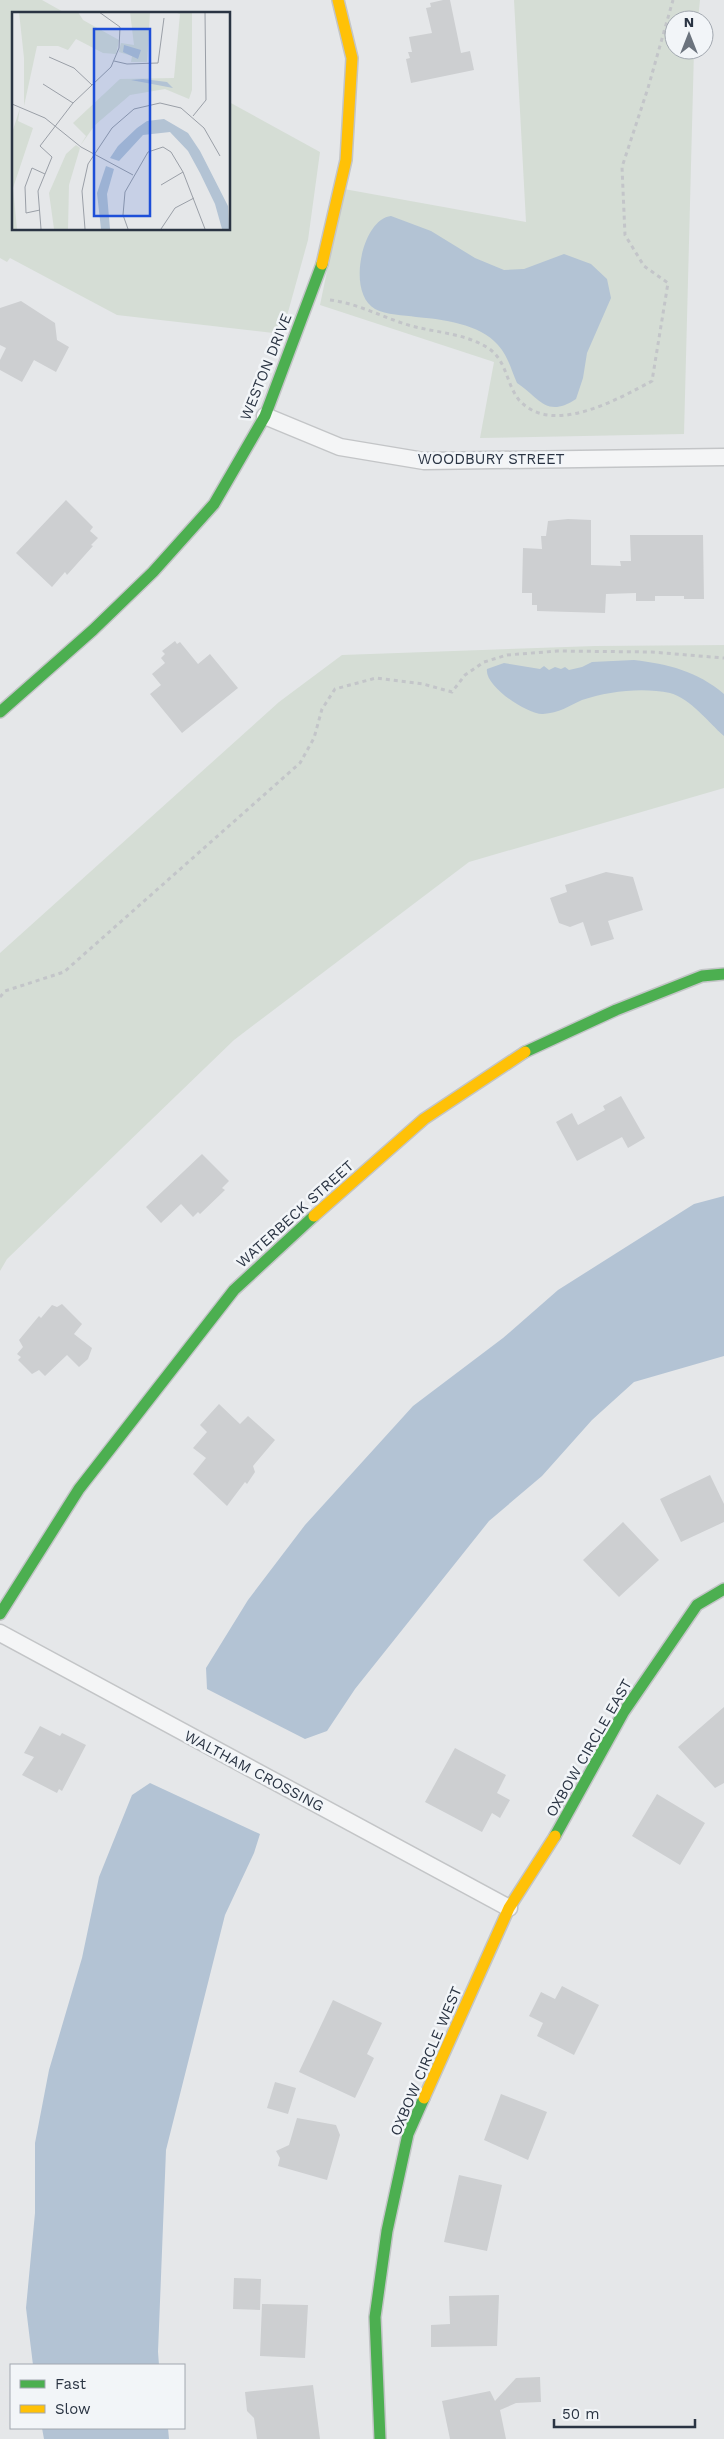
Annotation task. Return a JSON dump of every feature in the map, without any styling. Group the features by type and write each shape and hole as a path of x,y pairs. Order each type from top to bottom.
{"street":[{"name":"WESTON DRIVE","path":"0,712 88,635 153,572 214,504 265,416 325,257 346,160 352,58 338,0"},
{"name":"WOODBURY STREET","path":"265,416 340,447 424,461 724,457"},
{"name":"WATERBECK STREET","path":"0,1614 79,1489 234,1290 329,1202 424,1119 525,1052 634,1003 702,976 724,974"},
{"name":"OXBOW CIRCLE EAST","path":"509,1908 563,1824 623,1712 697,1605 724,1589"},
{"name":"WALTHAM CROSSING","path":"0,1633 509,1908"},
{"name":"OXBOW CIRCLE WEST","path":"380,2439 375,2317 387,2231 408,2134 509,1908"}],"path":[{"path":"310,298 351,304 407,325 468,338 489,349 498,358 519,400 540,413 563,416 613,402 652,381 668,283 644,266 625,235 622,167 648,88 673,0"},
{"path":"0,997 5,990 64,972 300,763 314,738 322,709 335,689 376,678 423,684 452,692 465,675 484,662 507,656 550,652 652,652 724,658"}],"shaded area":[{"path":"0,0 42,0 63,12 12,12 12,230 230,230 230,103 320,152 308,240 282,334 117,315 10,258 7,262 0,258"},
{"path":"514,0 700,0 699,10 664,10 664,60 694,60 684,434 480,438 494,362 320,305 344,189 526,222"},
{"path":"724,645 724,788 469,862 234,1040 7,1259 0,1271 0,953 279,702 342,655 595,646"}],"water":[{"path":"391,216 431,231 475,258 504,270 524,269 564,254 591,264 607,279 611,298 587,353 583,378 576,399 566,405 557,407 544,404 517,383 509,363 498,345 471,327 449,321 384,312 375,309 366,301 361,288 361,258 372,230 381,220"},
{"path":"634,660 670,666 693,674 724,694 724,736 685,700 670,693 660,691 614,692 582,700 554,712 536,713 518,705 499,691 488,676 487,669 504,663 540,669 544,666 549,670 555,667 561,669 565,667 569,670 592,662"},
{"path":"724,1196 724,1356 634,1382 592,1420 542,1476 489,1521 355,1689 327,1731 305,1739 207,1689 206,1668 248,1600 305,1525 413,1406 503,1338 558,1290 694,1204"},
{"path":"150,1783 260,1834 254,1853 225,1915 166,2150 159,2364 33,2364 26,2308 35,2213 35,2143 49,2070 82,1958 99,1877 132,1795"},
{"path":"42,2429 168,2429 169,2439 44,2439"}],"building":[{"path":"450,0 461,53 470,51 474,70 411,83 406,59 410,58 408,52 412,52 409,37 432,33 426,8 431,7 430,3"},
{"path":"21,301 55,323 57,340 69,347 56,372 34,360 22,382 0,370 0,360 6,348 0,345 0,308"},
{"path":"66,500 93,527 90,531 98,538 67,575 65,572 52,587 16,553"},
{"path":"568,519 591,520 591,565 621,566 620,561 631,561 630,535 703,535 704,599 684,599 684,596 655,596 655,601 636,601 636,593 606,594 605,613 537,611 537,605 532,605 532,593 522,593 523,548 542,549 541,536 546,536 548,521"},
{"path":"175,641 177,644 180,642 198,664 210,654 238,688 182,733 150,694 161,685 152,674 165,663 161,658 165,654 162,651"},
{"path":"606,872 633,877 643,910 608,921 614,939 591,946 583,922 570,927 559,923 550,898 567,892 565,885"},
{"path":"621,1096 645,1138 628,1148 622,1137 577,1161 556,1122 572,1113 578,1125 605,1110 603,1106"},
{"path":"202,1154 229,1181 222,1188 225,1190 200,1214 198,1212 193,1217 181,1204 161,1223 146,1207"},
{"path":"62,1304 82,1324 74,1334 92,1348 88,1359 79,1367 67,1355 45,1376 39,1370 32,1374 18,1360 21,1357 17,1354 23,1347 19,1340 39,1316 41,1318 52,1305 57,1307"},
{"path":"219,1404 240,1424 248,1416 275,1440 253,1466 255,1472 247,1484 245,1482 227,1506 193,1474 206,1458 193,1448 207,1432 200,1425"},
{"path":"710,1475 724,1504 724,1522 681,1542 660,1499"},
{"path":"623,1522 659,1560 619,1597 583,1560"},
{"path":"724,1707 724,1783 715,1788 678,1747"},
{"path":"40,1726 60,1736 62,1733 86,1745 62,1791 59,1789 57,1793 22,1775 34,1757 24,1753"},
{"path":"455,1748 506,1775 497,1793 510,1800 500,1818 492,1813 482,1832 425,1802"},
{"path":"657,1794 705,1823 680,1865 632,1836"},
{"path":"562,1986 599,2005 574,2055 537,2036 543,2023 529,2016 541,1992 555,1999"},
{"path":"333,2000 382,2023 367,2054 374,2058 355,2098 299,2072"},
{"path":"275,2082 296,2088 288,2114 267,2108"},
{"path":"501,2094 547,2112 528,2160 484,2140"},
{"path":"297,2118 336,2125 340,2135 327,2180 278,2166 280,2158 276,2151 289,2145"},
{"path":"459,2175 502,2185 487,2251 444,2242"},
{"path":"234,2278 261,2279 260,2310 233,2309"},
{"path":"499,2295 497,2346 431,2347 431,2325 450,2324 449,2296"},
{"path":"262,2304 308,2305 305,2358 260,2356"},
{"path":"540,2377 541,2402 516,2403 500,2410 506,2439 450,2439 442,2401 490,2391 495,2401 516,2378"},
{"path":"313,2385 320,2439 257,2439 254,2418 247,2411 245,2392"}],"traffic: fast":[{"path":"0,712 93,630 153,572 214,504 265,416 322,264"},
{"path":"525,1052 616,1010 702,976 724,974"},
{"path":"0,1614 79,1489 234,1290 314,1216"},
{"path":"555,1836 623,1713 697,1605 724,1589"},
{"path":"380,2439 375,2317 387,2231 408,2134 424,2098"}],"traffic: slow":[{"path":"322,264 346,160 352,58 338,0"},
{"path":"314,1216 424,1119 525,1052"},
{"path":"424,2098 509,1908 555,1836"}]}
